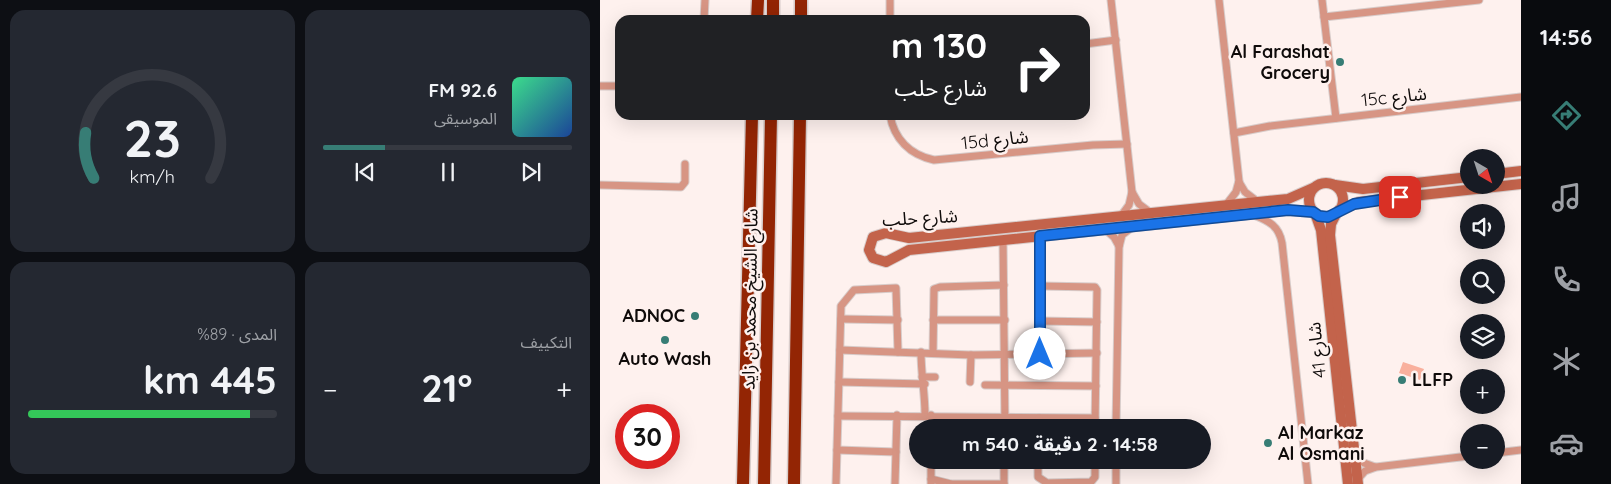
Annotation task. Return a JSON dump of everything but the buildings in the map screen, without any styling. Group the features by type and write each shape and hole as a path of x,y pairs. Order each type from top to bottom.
{"highway":[{"path":"757,15 758,0"},
{"path":"773,15 774,0"},
{"path":"801,0 801,15"},
{"path":"743,484 752,120"},
{"name":"شارع الشيخ محمد بن زايد","path":"764,484 771,120"},
{"path":"794,484 800,120"}],"street":[{"path":"704,0 704,15"},
{"path":"890,0 890,15"},
{"path":"1111,0 1132,192 1129,205 1121,216"},
{"path":"1219,0 1239,181 1245,192 1258,202"},
{"path":"1322,0 1336,118"},
{"path":"1324,17 1479,0"},
{"path":"1090,43 1116,40"},
{"path":"600,86 615,86"},
{"name":"15c شارع","path":"1233,130 1521,97"},
{"name":"15d شارع","path":"891,120 893,128 904,145 921,156 941,161 1127,142"},
{"path":"600,185 681,188 685,182 685,164"},
{"path":"1505,173 1521,171"},
{"path":"1460,178 1364,189 1326,182 1313,188 1308,200 1314,212 1323,217 1359,202 1521,184"},
{"path":"1226,205 1236,192 1239,181"},
{"path":"1335,185 1343,197 1338,212"},
{"name":"شارع حلب","path":"1313,188 1295,197 1258,202 909,238 881,233 873,237 869,250 877,260 886,262 909,250 1294,210 1314,212"},
{"path":"1132,192 1139,204 1151,213"},
{"name":"شارع 41","path":"1314,212 1321,230 1354,483"},
{"name":"شارع 41","path":"1338,212 1331,224 1330,235 1354,455 1354,483"},
{"path":"1252,214 1271,222 1280,235 1308,484"},
{"path":"1116,419 1119,247 1122,236 1131,228"},
{"path":"1106,230 1114,237 1119,247"},
{"path":"1040,236 1040,354"},
{"path":"1003,240 1005,417"},
{"path":"933,353 933,292 937,287 1004,285"},
{"path":"836,484 841,304 854,290 892,286 897,289 898,352"},
{"path":"838,416 928,415 1096,418 1096,288 1040,286"},
{"path":"841,319 898,320"},
{"path":"933,320 1005,320"},
{"path":"1040,321 1097,322"},
{"path":"840,350 971,354 1097,353"},
{"path":"921,352 929,419"},
{"path":"970,382 971,354"},
{"path":"839,382 923,380 935,377"},
{"path":"985,385 1096,386"},
{"path":"896,484 897,415"},
{"path":"837,450 896,452"},
{"path":"1505,452 1521,450"},
{"path":"1354,455 1364,463 1376,467"},
{"path":"1354,483 1365,472 1376,467 1460,457"},
{"path":"931,481 952,484 1004,484 1004,469"},
{"path":"1038,469 1038,477 1047,483 1090,482 1095,477 1095,469"},
{"path":"1116,469 1116,484"}],"shaded area":[{"path":"1403,362 1424,369 1420,380 1399,373"}],"place":[{"name":"Al Farashat Grocery","path":"1340,62"},
{"name":"ADNOC","path":"695,316"},
{"name":"Auto Wash","path":"665,340"},
{"name":"LLFP","path":"1402,380"},
{"name":"Al Markaz Al Osmani","path":"1268,443"}],"route":[{"path":"1040,354 1040,236 1131,228 1288,210 1313,212 1319,216 1328,217 1336,214 1339,210 1364,201 1400,197"}]}
